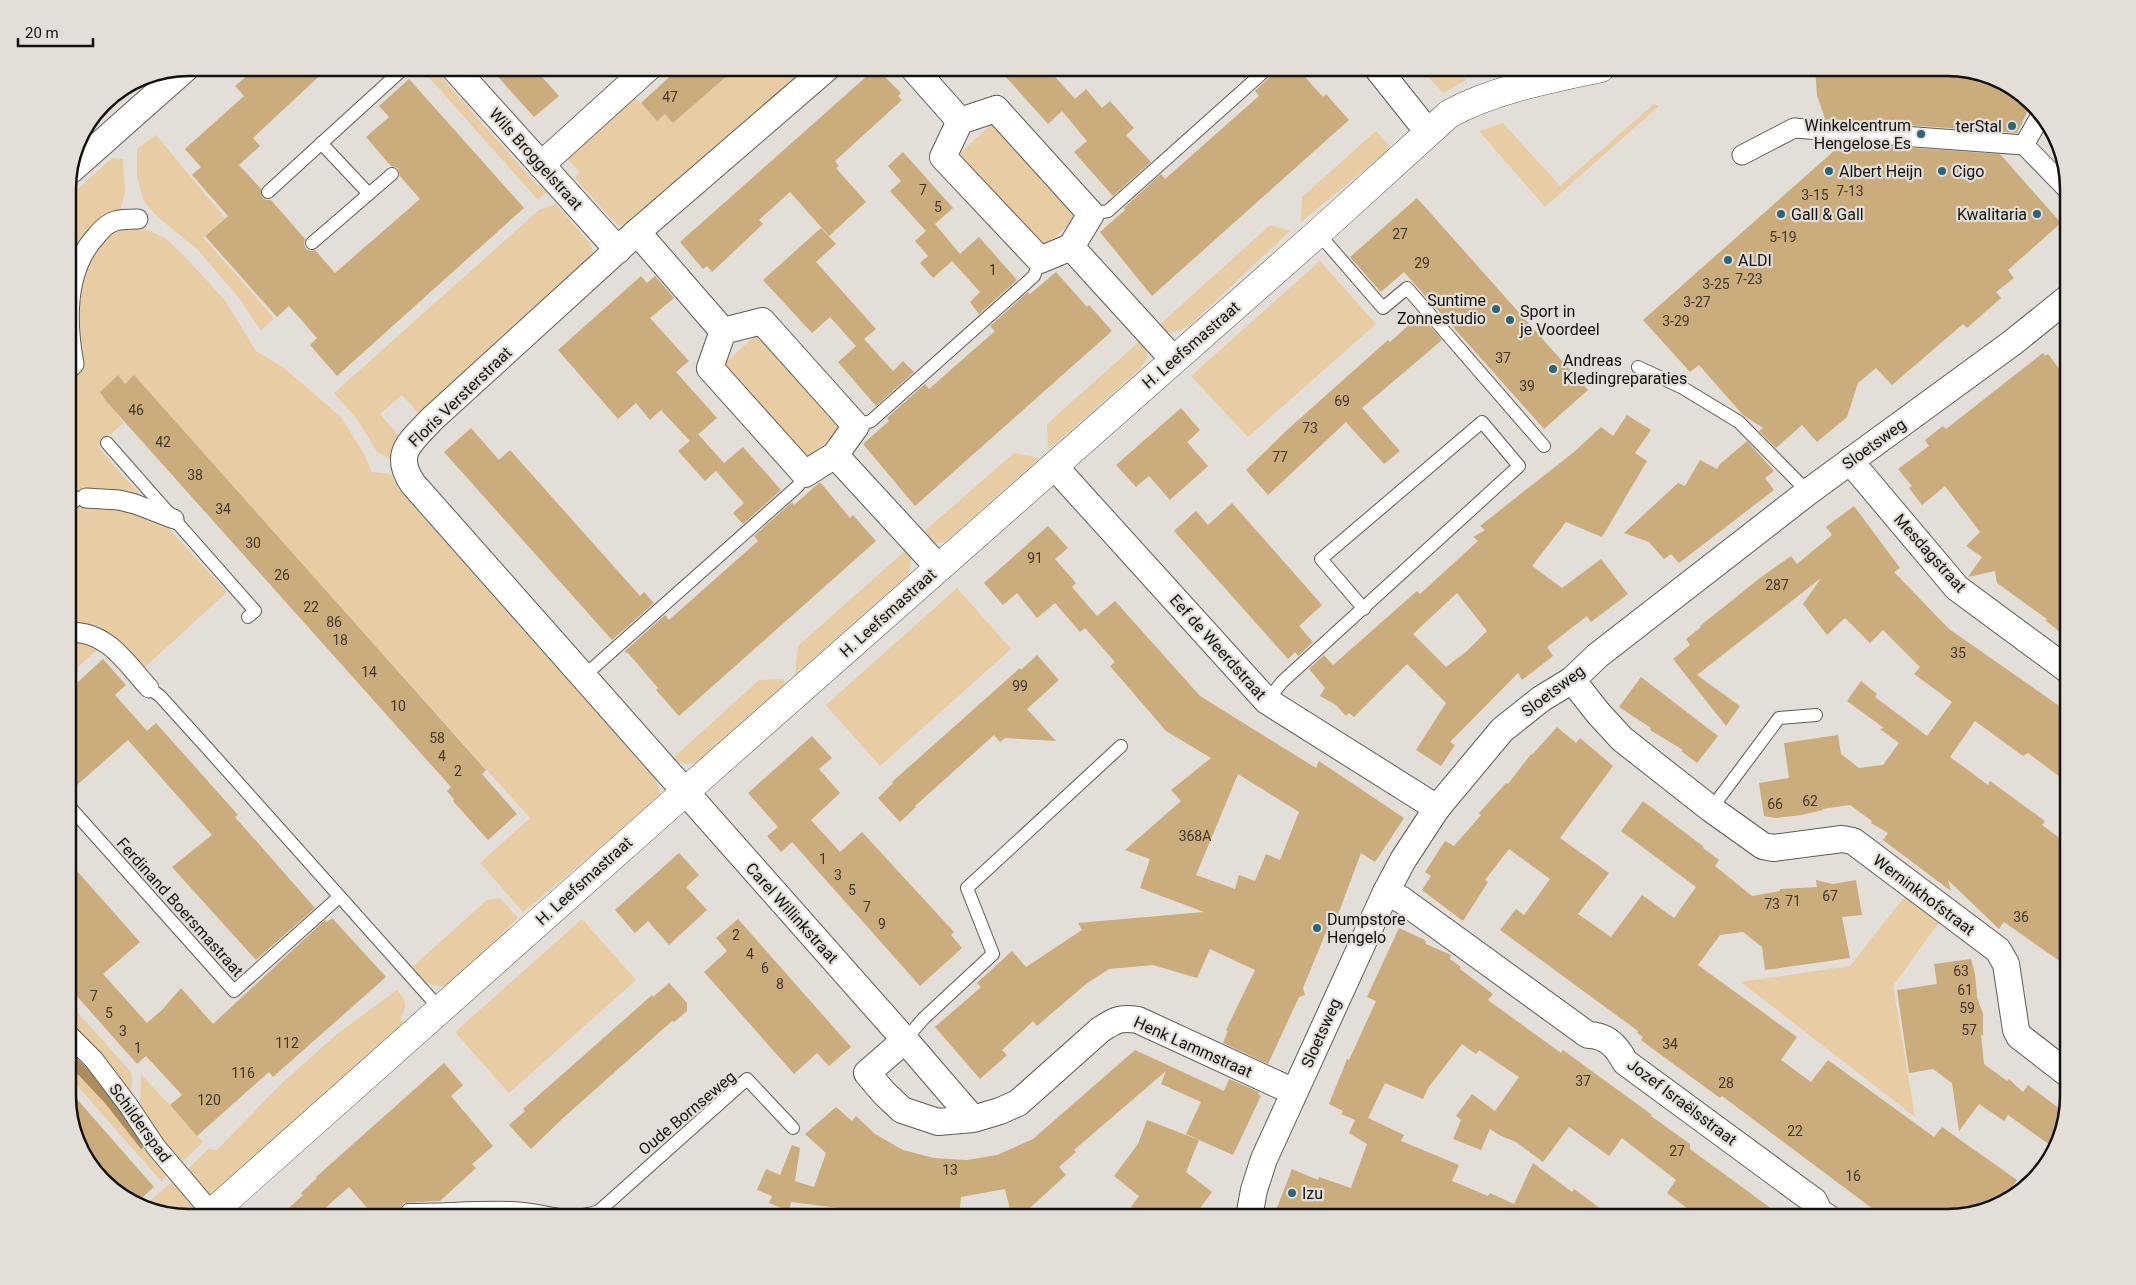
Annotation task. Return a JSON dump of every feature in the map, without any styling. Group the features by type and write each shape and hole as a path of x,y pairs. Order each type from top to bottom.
{"street":[{"name":"Wils Broggelstraat","path":"461,76 618,250"},
{"path":"541,165 639,76"},
{"name":"Floris Versterstraat","path":"686,791 412,484 403,466 406,447 432,419 637,232 818,76"},
{"path":"920,76 960,121"},
{"path":"1383,76 1428,132"},
{"name":"H. Leefsmastraat","path":"216,1209 1318,233 1449,114 1472,101 1569,76"},
{"path":"80,162 176,77"},
{"path":"996,109 1091,214 1071,247 1040,260 944,157 960,121 996,109"},
{"path":"2024,145 2037,122"},
{"path":"1742,155 1794,128 2024,145 2044,143"},
{"path":"2024,145 2060,182"},
{"path":"76,273 83,254 91,241 113,222 138,219"},
{"path":"637,232 723,330"},
{"path":"1071,247 1174,360"},
{"name":"Sloetsweg","path":"1251,1209 1254,1190 1264,1159 1386,892 1403,860 1437,808 1502,730 1541,700 1572,680 1597,656 1808,492 2012,343 2060,304"},
{"path":"762,321 856,426 835,455 805,474 710,368 723,330 762,321"},
{"path":"835,455 939,568"},
{"name":"Mesdagstraat","path":"1850,461 1957,588 2060,664"},
{"name":"Eef de Weerdstraat","path":"1054,466 1267,701 1437,808"},
{"path":"76,499 119,500 174,519"},
{"path":"76,632 85,633 104,640 149,688"},
{"name":"Werninkhofstraat","path":"1572,680 1622,739 1711,809 1762,846 1773,848 1842,839 1853,841 1998,950 2006,964 2016,1030 2019,1036 2060,1068"},
{"name":"Carel Willinkstraat","path":"686,791 902,1037"},
{"name":"Jozef Israëlsstraat","path":"1386,892 1402,900 1588,1035 1599,1035 1619,1049 1625,1062 1814,1201 1818,1209"},
{"name":"Henk Lammstraat","path":"902,1037 867,1073 902,1110 918,1117 938,1122 973,1119 1000,1111 1018,1102 1100,1030 1115,1020 1126,1018 1138,1020 1294,1092"},
{"path":"902,1037 973,1119"},
{"name":"Schilderspad","path":"76,1042 94,1060 128,1105 156,1148 204,1209"}],"lane":[{"path":"268,192 395,76"},
{"path":"1091,214 1108,211 1259,76"},
{"path":"321,143 369,194"},
{"path":"312,243 392,174"},
{"path":"1318,233 1383,308 1407,288 1544,446"},
{"path":"856,426 871,421 1034,276 1040,260"},
{"path":"1638,367 1683,388 1740,422 1808,492"},
{"path":"1267,701 1282,682 1364,609 1519,466 1482,422 1321,559 1364,609"},
{"path":"107,443 255,611 248,617"},
{"path":"584,676 798,486 805,474"},
{"path":"149,688 178,716 441,1010"},
{"path":"1711,809 1779,718 1816,715"},
{"path":"902,1037 993,954 967,888 1121,746"},
{"name":"Ferdinand Boersmastraat","path":"76,814 234,991 340,897"},
{"name":"Oude Bornseweg","path":"607,1209 747,1080 793,1128"},
{"name":"Oude Bornseweg","path":"461,1209 520,1209"}],"shaded area":[{"path":"428,76 440,76 538,186 543,182 550,189 538,200"},
{"path":"727,76 804,76 626,225 618,225 575,178 580,172 566,157 635,97 657,121 665,114 673,123"},
{"path":"1428,76 1462,76 1466,80 1443,93"},
{"path":"1654,104 1659,106 1545,207 1479,131 1503,123 1560,186"},
{"path":"996,120 1081,213 1042,249 957,156"},
{"path":"1376,131 1391,148 1301,222 1302,197"},
{"path":"156,135 225,218 203,237 274,318 261,331 239,298 197,249 159,218 144,202 137,176 137,149"},
{"path":"112,158 123,159 125,193 121,207 138,226 165,238 184,256 224,299 256,351 284,368 341,417 364,454 372,472 391,474 398,488 656,780 661,797 523,912 480,863 530,818 134,376 125,384 117,376 100,392 124,423 102,441 99,448 144,499 76,493 76,191"},
{"path":"556,204 591,245 593,251 589,260 421,416 402,395 380,414 399,436 392,460 377,452 357,419 334,393 539,210"},
{"path":"1270,225 1290,231 1192,323 1175,332 1162,330 1157,327"},
{"path":"1320,261 1376,324 1248,437 1191,376"},
{"path":"759,332 844,425 805,461 720,368"},
{"path":"1141,340 1148,356 1141,368 1048,450 1047,424"},
{"path":"1014,453 1040,458 945,542 933,543 920,535"},
{"path":"94,503 159,518 227,592 144,668 114,637 86,625 76,624 76,504"},
{"path":"906,550 911,557 909,575 795,674 798,646"},
{"path":"957,588 1011,649 880,766 826,705"},
{"path":"76,637 98,649 76,669"},
{"path":"783,679 786,684 699,761 685,764 673,758 759,680"},
{"path":"1906,895 1940,921 1893,986 1915,1117 1741,982 1850,966"},
{"path":"500,898 518,918 450,984 444,986 433,985 423,980 410,969 487,900"},
{"path":"582,919 636,980 509,1093 455,1032"},
{"path":"397,990 405,1004 400,1019 405,1023 208,1199 185,1172 208,1149 217,1150 281,1084 337,1034"},
{"path":"76,1011 131,1072 131,1093 76,1035"},
{"path":"80,1055 170,1173 161,1181 76,1084 76,1059"},
{"path":"76,1058 111,1095 137,1134 143,1148 141,1149 105,1103 76,1072"},
{"path":"141,1074 203,1142 179,1165 140,1107"},
{"path":"175,1179 198,1208 175,1208 149,1201"}],"building":[{"path":"247,76 319,76 253,138 260,146 239,165 261,189 262,197 266,200 271,200 305,239 306,249 310,251 315,250 335,273 420,199 400,176 398,168 391,166 366,137 389,117 379,106 409,79 524,208 337,376 310,345 317,338 289,306 277,317 205,236 228,216 192,175 201,167 185,149 244,96 235,86"},
{"path":"497,76 541,76 559,96 534,117"},
{"path":"670,76 727,76 673,123 665,114 657,121 641,103"},
{"path":"867,76 884,76 901,93 898,96 902,100 835,161 839,166 836,168 866,202 829,236 790,192 759,220 763,224 712,272 707,266 703,269 680,242"},
{"path":"1005,76 1054,76 1075,99 1086,89 1102,108 1110,101 1134,128 1126,135 1151,162 1113,196 1074,152 1087,141 1062,111 1048,124"},
{"path":"1271,76 1304,76 1323,97 1326,94 1349,120 1152,296 1100,232 1161,174 1165,179 1259,96 1255,91"},
{"path":"1816,76 1961,77 1976,80 2003,91 2028,110 2017,133 1825,119 1817,95"},
{"path":"1843,143 2000,154 2060,222 2008,270 2014,278 1996,292 2001,298 1967,328 1963,324 1892,385 1876,368 1858,383 1847,417 1817,442 1802,425 1776,448 1759,431 1763,428 1743,415 1699,365 1690,372 1643,320"},
{"path":"903,152 953,208 935,224 960,254 979,237 1017,280 979,314 970,302 980,292 952,261 933,278 920,263 928,256 915,241 926,231 890,191 901,181 888,166"},
{"path":"1417,198 1588,390 1544,429 1404,272 1381,292 1350,257"},
{"path":"821,228 836,244 816,262 876,329 864,339 893,371 903,361 914,372 876,406 838,362 856,346 830,317 812,333 763,280"},
{"path":"1056,272 1087,307 1089,305 1112,331 915,506 863,444 889,421 887,418 925,384 929,389 995,331 990,326 1028,292 1030,294"},
{"path":"641,276 647,283 655,276 674,298 650,318 689,361 676,372 717,418 698,434 724,463 743,447 781,490 743,524 733,513 744,503 716,471 705,481 678,451 690,441 661,410 650,420 636,403 618,419 558,350"},
{"path":"1420,315 1442,340 1362,408 1400,451 1384,464 1346,422 1268,495 1246,470 1286,431 1388,340 1390,342"},
{"path":"2043,353 2045,356 2048,354 2060,370 2060,632 2046,621 2047,619 1997,583 1995,571 1968,577 1982,557 1966,546 1980,532 1945,486 1922,505 1909,488 1912,486 1898,469 1929,446 1925,440 1943,426 1946,429"},
{"path":"118,375 125,384 134,375 486,770 482,774 517,814 488,840 453,801 454,799 447,791 451,787 106,401 100,392"},
{"path":"1181,408 1200,430 1187,442 1208,466 1170,500 1149,476 1136,487 1116,465"},
{"path":"1627,415 1651,430 1635,453 1647,461 1602,537 1566,522 1532,566 1562,588 1601,559 1628,594 1591,622 1587,616 1547,647 1553,656 1522,680 1518,673 1450,742 1455,745 1441,766 1416,750 1446,703 1407,664 1354,717 1349,713 1346,716 1336,705 1320,696 1325,688 1309,669 1324,655 1333,665 1417,591 1420,594 1478,541 1473,537 1485,530 1480,526 1574,452 1601,427 1613,436","holes":["1457,593 1487,631 1467,651 1446,667 1413,634"]},
{"path":"471,428 499,460 510,450 640,596 644,592 654,603 612,640 444,452"},
{"path":"1747,441 1774,471 1765,478 1774,490 1679,563 1671,554 1664,559 1649,542 1624,533 1678,483 1685,486 1700,460 1717,469 1720,464"},
{"path":"820,482 850,518 853,515 876,541 679,716 656,690 658,688 628,653 624,652 665,615 669,620 758,541 754,536 792,502 794,505"},
{"path":"1232,503 1322,605 1299,626 1313,642 1298,656 1295,652 1288,659 1174,531 1196,511 1208,525"},
{"path":"1854,506 1900,568 1894,572 1949,629 2060,706 2060,777 2028,753 2023,756 1975,721 1950,757 1988,785 1990,781 2045,821 2042,825 2060,838 2060,961 2004,922 1999,929 1948,880 1951,891 1883,840 1888,833 1871,823 1872,821 1850,805 1822,809 1801,815 1776,818 1764,816 1759,783 1789,778 1784,743 1838,735 1841,754 1859,768 1883,765 1899,743 1880,729 1884,728 1847,701 1861,681 1877,694 1875,697 1927,736 1952,702 1914,674 1920,667 1883,630 1870,643 1845,618 1827,635 1803,604 1821,578 1697,675 1740,706 1726,726 1673,659 1690,645 1686,639 1760,578 1791,556 1797,564 1832,535 1826,527"},
{"path":"1048,526 1068,548 1055,559 1076,583 1072,587 1097,616 1115,601 1200,696 1316,768 1319,761 1404,818 1375,862 1361,853 1337,917 1333,915 1303,988 1305,995 1299,997 1268,1064 1223,1043 1228,1031 1226,1030 1255,970 1210,949 1197,978 1153,965 1109,969 1086,984 1037,1026 1033,1021 1002,1050 1007,1055 980,1079 935,1027 981,987 977,983 1012,951 1026,967 1082,930 1078,923 1204,912 1140,888 1150,859 1125,850 1181,801 1171,790 1211,758 1166,731 1110,666 1115,662 1085,628 1080,632 1055,603 1037,618 1017,593 1003,605 984,583","holes":["1238,774 1299,812 1280,860 1266,854 1255,881 1239,875 1235,889 1196,875"]},
{"path":"1037,655 1059,680 1027,709 1056,741 1005,738 1000,742 994,735 915,806 900,822 878,798 892,782"},
{"path":"103,659 126,685 115,695 147,731 156,723 238,815 235,817 315,908 256,960 172,867 212,835 128,740 76,786 76,684"},
{"path":"1641,677 1718,736 1697,763 1681,751 1683,750 1650,730 1651,728 1619,707"},
{"path":"1557,727 1576,743 1580,738 1613,766 1560,838 1609,873 1578,914 1611,937 1642,895 1674,918 1696,887 1621,831 1643,801 1719,860 1715,866 1752,896 1780,891 1780,889 1817,887 1816,880 1833,884 1856,880 1862,915 1842,917 1850,958 1765,970 1762,947 1743,932 1720,935 1698,965 1797,1037 1781,1060 1811,1082 1828,1060 1934,1137 1942,1127 2017,1180 2012,1187 1990,1200 1961,1208 1873,1209 1722,1096 1720,1098 1653,1049 1641,1040 1643,1037 1637,1033 1638,1031 1500,930 1516,909 1524,915 1550,879 1509,849 1485,880 1488,882 1463,921 1422,890 1431,876 1425,872 1445,841 1454,846 1481,815 1479,813 1506,783 1508,784"},
{"path":"812,736 832,758 819,769 840,793 811,820 840,852 862,832 954,932 951,935 962,948 920,986 792,842 781,852 767,836 778,827 748,793"},
{"path":"679,853 699,875 686,887 707,910 669,945 648,921 635,933 615,910"},
{"path":"76,870 140,942 103,974 147,1023 162,1010 181,988 213,1024 325,920 327,922 332,918 386,977 273,1077 269,1072 197,1136 170,1105 182,1095 146,1056 137,1064 76,995"},
{"path":"738,919 851,1047 829,1066 817,1053 794,1074 704,972 727,951 716,938"},
{"path":"1399,928 1425,940 1426,944 1451,955 1450,959 1461,967 1460,969 1493,994 1488,1000 1561,1053 1563,1050 1652,1115 1690,1144 1690,1149 1772,1209 1688,1209 1667,1193 1676,1180 1622,1138 1609,1156 1569,1127 1543,1162 1516,1142 1490,1129 1481,1150 1453,1139 1461,1120 1456,1116 1472,1094 1495,1111 1519,1077 1479,1050 1476,1054 1462,1044 1428,1088 1423,1099 1385,1083 1368,1118 1404,1135 1401,1141 1459,1165 1452,1181 1488,1196 1490,1193 1514,1204 1533,1163 1572,1192 1574,1189 1601,1209 1276,1209 1292,1169 1318,1180 1319,1177 1351,1188 1367,1144 1349,1133 1355,1120 1341,1114 1343,1111 1329,1104 1347,1059 1349,1060 1376,1001 1367,997"},
{"path":"1971,959 1975,974 1977,997 1983,1014 1983,1035 1981,1035 1984,1064 2007,1081 2009,1079 2023,1092 2028,1085 2059,1108 2056,1125 2049,1144 2008,1115 2004,1121 1979,1104 1959,1131 1952,1083 1933,1069 1909,1073 1897,990 1937,984 1934,964"},
{"path":"669,983 687,1003 687,1011 674,1022 672,1021 531,1149 509,1125 525,1111 523,1109 652,995 653,997"},
{"path":"1135,1050 1224,1091 1229,1079 1259,1092 1258,1094 1261,1096 1233,1155 1186,1134 1201,1102 1161,1084 1166,1071 1074,1150 1076,1152 1059,1167 1066,1175 1029,1209 1010,1209 1005,1189 961,1197 960,1209 839,1209 791,1202 789,1209 784,1209 769,1203 772,1196 757,1190 766,1169 780,1175 792,1145 800,1148 795,1181 814,1187 826,1153 805,1134 836,1107 852,1121 856,1116 875,1134 903,1150 934,1158 967,1160 997,1155 1033,1139"},
{"path":"444,1063 463,1085 451,1096 493,1146 472,1164 476,1168 440,1201 403,1203 401,1209 368,1209 349,1187 324,1209 288,1209 303,1195 301,1193 316,1177"},
{"path":"76,1098 154,1187 142,1198 115,1181 104,1170 88,1146 82,1132"},
{"path":"1147,1120 1199,1140 1186,1172 1212,1192 1200,1209 1134,1209 1131,1207 1139,1196 1114,1176 1138,1144"}],"place":[{"name":"terStal","path":"2012,126"},
{"name":"Winkelcentrum Hengelose Es","path":"1921,134"},
{"name":"Albert Heijn","path":"1829,171"},
{"name":"Cigo","path":"1942,171"},
{"name":"Gall & Gall","path":"1781,214"},
{"name":"Kwalitaria","path":"2037,214"},
{"name":"ALDI","path":"1728,260"},
{"name":"Suntime Zonnestudio","path":"1496,309"},
{"name":"Sport in je Voordeel","path":"1510,320"},
{"name":"Andreas Kledingreparaties","path":"1553,369"},
{"name":"Dumpstore Hengelo","path":"1317,928"},
{"name":"Izu","path":"1292,1193"}]}
